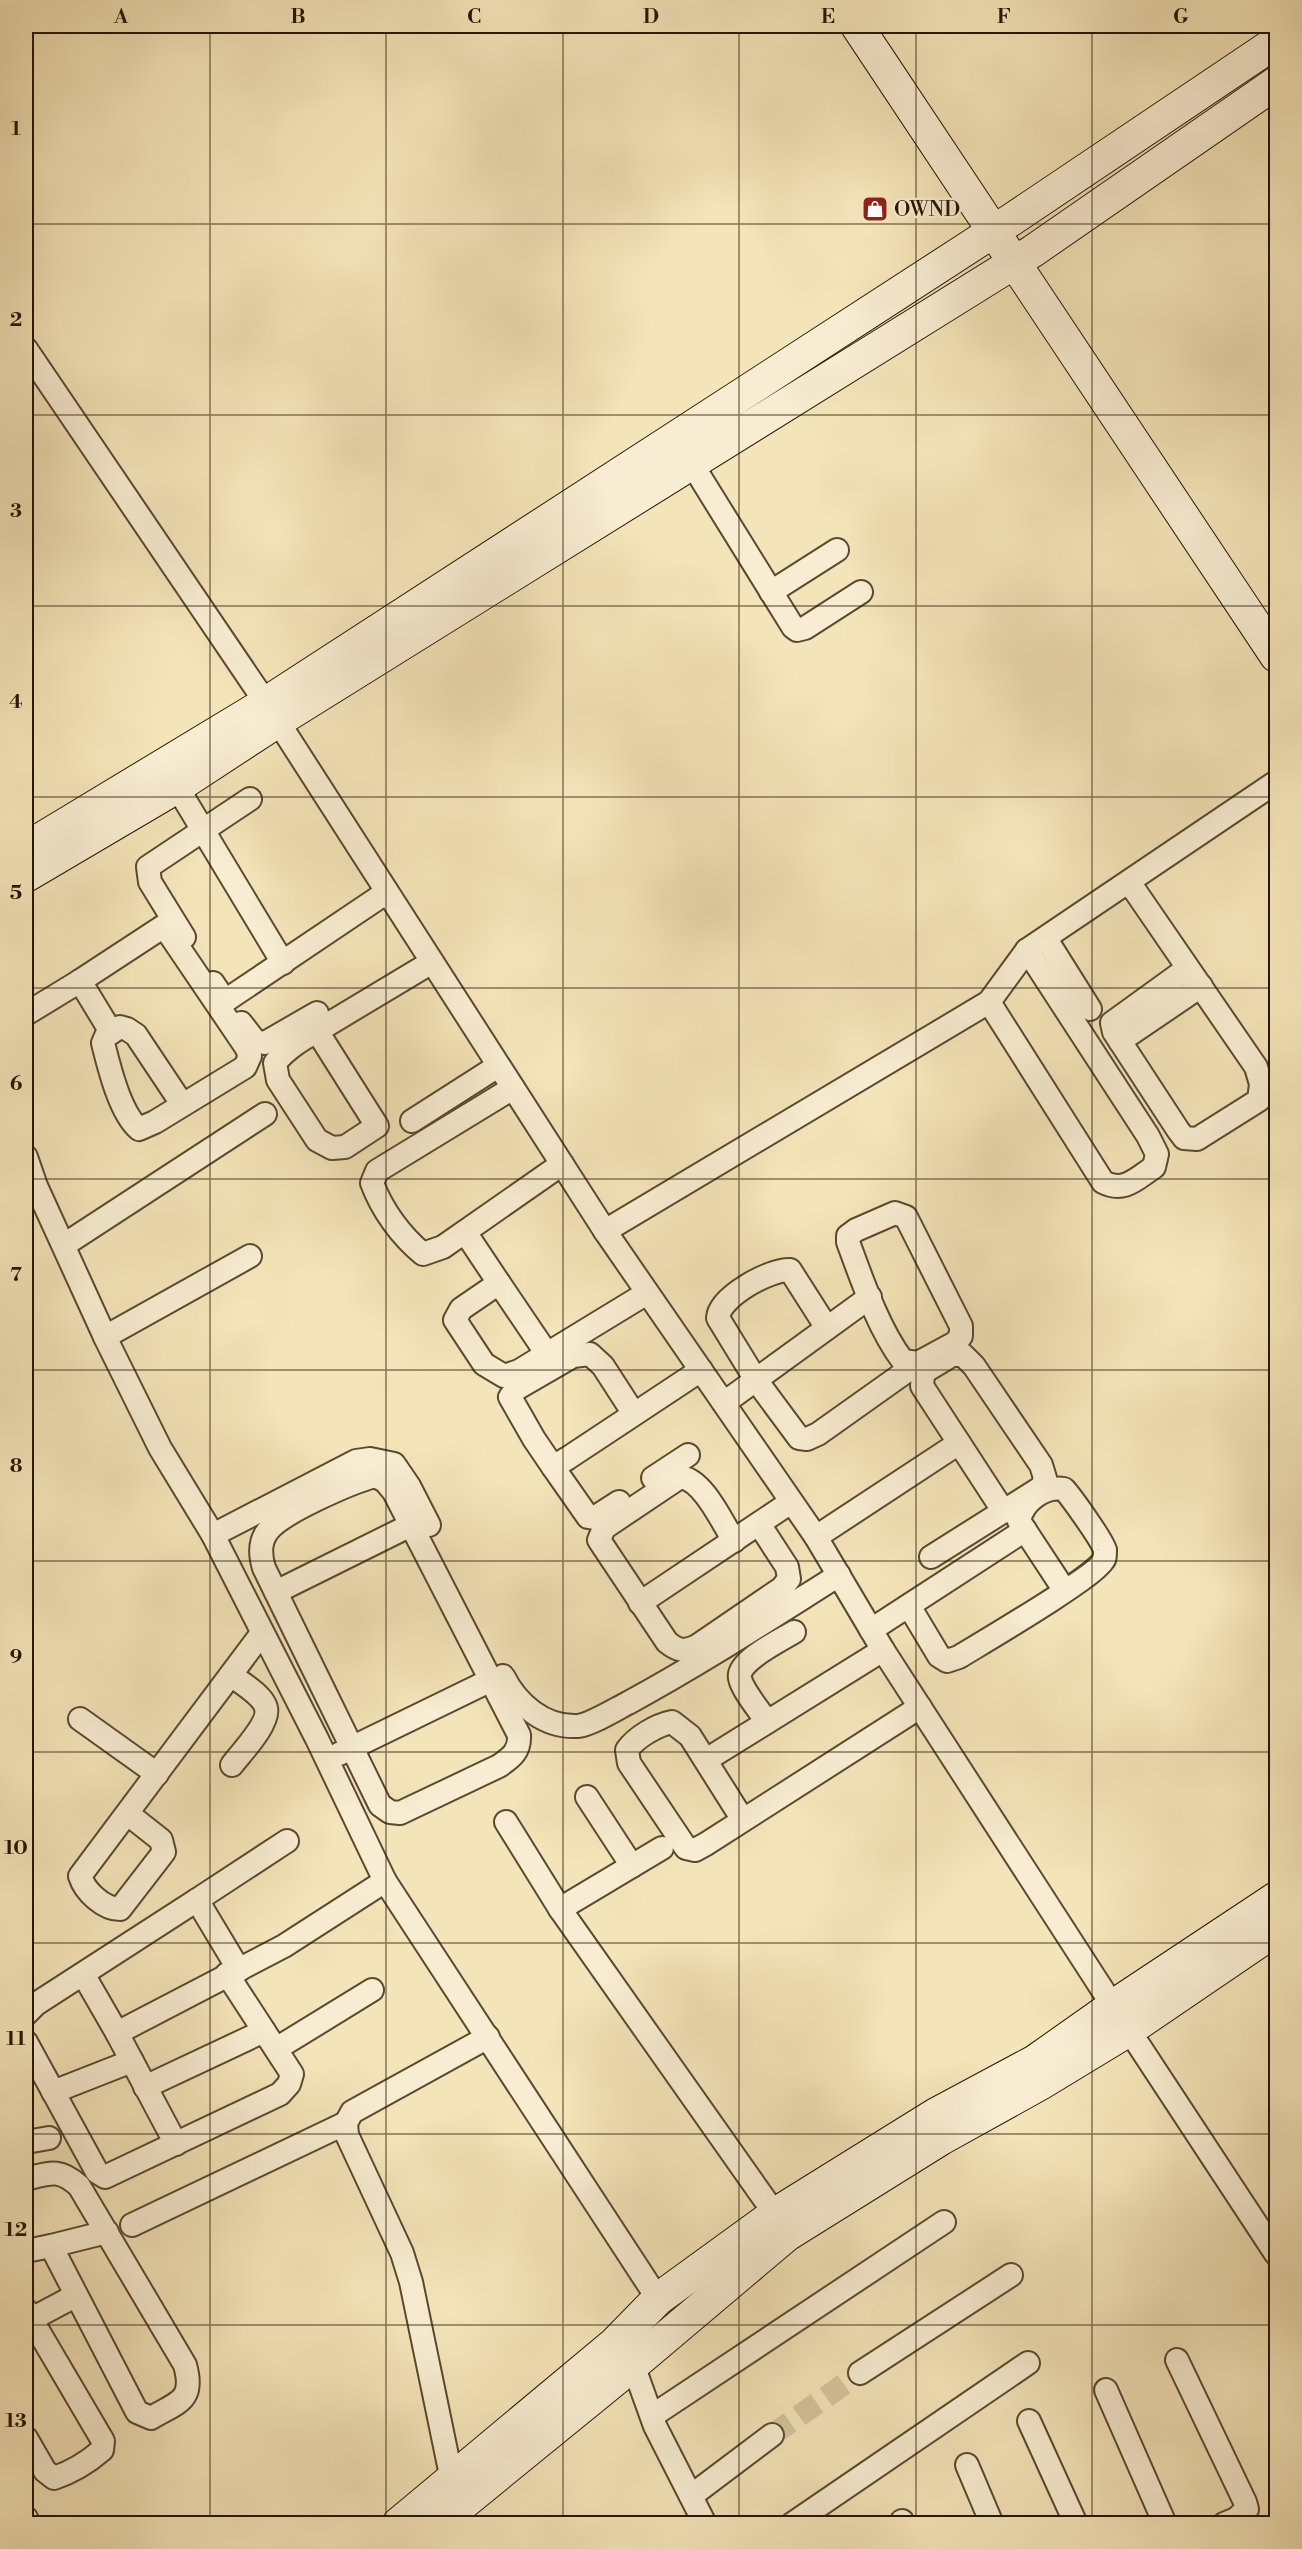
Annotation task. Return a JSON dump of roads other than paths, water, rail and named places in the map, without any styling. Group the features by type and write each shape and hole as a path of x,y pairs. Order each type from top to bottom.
{"street":[{"path":"857,26 1003,226 1276,617"},
{"path":"882,26 1003,226"},
{"path":"26,876 177,787 272,712 1276,42"},
{"path":"26,848 272,712 692,464 1024,257 1276,83"},
{"path":"1024,257 1276,656"},
{"path":"26,349 272,712 605,1231 816,1537 877,1640 1276,2254"},
{"path":"692,464 793,627 797,630 805,628 861,592"},
{"path":"771,592 837,550"},
{"path":"605,1231 989,1002 1036,945 1276,782"},
{"path":"177,787 283,963"},
{"path":"250,799 148,867 150,882 225,1001 255,1041 265,1042 344,997"},
{"path":"136,882 250,1056 245,1067 155,1122 139,1129 132,1123 110,1069 103,1043 105,1035 120,1027 136,1035 182,1104"},
{"path":"1129,882 1256,1067 1261,1084 1259,1100 1197,1139 1184,1138 1114,1032 1112,1023 1194,977"},
{"path":"225,1001 387,892"},
{"path":"26,1014 164,926"},
{"path":"989,1002 1102,1182 1112,1187 1123,1187 1154,1167 1158,1154 1036,945"},
{"path":"1036,945 1090,1009"},
{"path":"377,1126 345,1147 332,1148 317,1140 278,1080 275,1063 282,1054 316,1031 432,962"},
{"path":"80,981 111,1032"},
{"path":"316,1031 393,1149"},
{"path":"412,1121 498,1066"},
{"path":"513,1088 377,1171 372,1183 377,1196 407,1241 423,1254 442,1247 562,1164"},
{"path":"64,1245 265,1114"},
{"path":"26,1157 36,1186 105,1338 160,1448 213,1535 327,1760 385,1881 658,2299"},
{"path":"827,1328 790,1270 781,1269 764,1276 725,1301 718,1310 717,1318 756,1380 799,1438 807,1439 818,1434 918,1363 955,1343 962,1336 961,1326 906,1217 895,1213 856,1230 848,1236 848,1242 870,1297 896,1352 903,1361 918,1363"},
{"path":"465,1232 547,1354"},
{"path":"105,1338 250,1256"},
{"path":"499,1283 461,1309 455,1320 484,1364 504,1376 519,1371 647,1293"},
{"path":"724,1403 870,1297"},
{"path":"634,1414 603,1366 590,1354 573,1356 516,1389 510,1397 581,1511 588,1517 594,1518 688,1455"},
{"path":"931,1557 1004,1512 1042,1487 1045,1478 1041,1466 974,1366 963,1355 952,1354 927,1370 923,1375 922,1386 1004,1512"},
{"path":"553,1467 701,1370"},
{"path":"816,1537 959,1443"},
{"path":"213,1535 356,1461 370,1459 394,1464 409,1486 511,1691 529,1710 548,1721 579,1726 675,1678 839,1575"},
{"path":"375,1476 385,1481 394,1492 491,1680 519,1735 520,1746 514,1755 499,1766 400,1813 390,1812 380,1805 276,1592 261,1556 262,1540 268,1530 288,1514 362,1479 375,1476"},
{"path":"734,1540 699,1487 689,1478 680,1477 604,1528 599,1539 667,1642 675,1649 686,1651 697,1646 782,1588 789,1579 787,1567 759,1524"},
{"path":"909,1606 939,1656 947,1661 959,1658 1065,1591 1095,1571 1104,1562 1105,1551 1072,1497 1064,1489 1053,1487 1026,1502 1021,1509 1019,1521 1065,1591"},
{"path":"640,1603 791,1502"},
{"path":"276,1592 411,1525"},
{"path":"706,1760 767,1722 877,1640 909,1606 1025,1530"},
{"path":"767,1722 740,1680 739,1671 745,1663 794,1632"},
{"path":"128,1814 262,1633"},
{"path":"231,1675 266,1707 266,1720 232,1765"},
{"path":"327,1760 491,1680"},
{"path":"744,1820 690,1736 672,1722 662,1724 632,1744 627,1750 629,1763 686,1848 695,1850 744,1820 920,1707"},
{"path":"80,1719 157,1774"},
{"path":"587,1797 632,1866"},
{"path":"506,1822 560,1909 775,2214"},
{"path":"26,2014 36,2004 287,1841"},
{"path":"560,1909 662,1848"},
{"path":"117,2033 284,1946 385,1881"},
{"path":"438,2523 633,2365 787,2235 941,2139 1040,2084 1276,1898"},
{"path":"26,2042 97,2172 105,2177 280,2094 289,2084 292,2073 270,2040 197,1900"},
{"path":"398,2523 622,2336 658,2299 775,2214 936,2114 1121,2018 1276,1930"},
{"path":"83,1974 176,2144"},
{"path":"145,2087 270,2040 372,1990"},
{"path":"452,2480 405,2263 347,2135 346,2123 352,2112 488,2037"},
{"path":"52,2092 132,2061"},
{"path":"132,2225 346,2123"},
{"path":"26,2142 49,2138"},
{"path":"26,2179 53,2173 67,2175 79,2186 186,2365 190,2382 185,2397 151,2418 137,2412 51,2246"},
{"path":"652,2416 944,2222"},
{"path":"26,2251 106,2232"},
{"path":"860,2373 1011,2275"},
{"path":"26,2438 45,2471 54,2478 90,2461 102,2450 103,2441 27,2317 75,2296"},
{"path":"622,2336 652,2416 705,2523"},
{"path":"1177,2360 1245,2502 1247,2510 1233,2522"},
{"path":"792,2523 1028,2363"},
{"path":"1106,2390 1166,2523"},
{"path":"1029,2421 1076,2523"},
{"path":"691,2496 772,2435"},
{"path":"967,2465 992,2523"},
{"path":"26,2518 29,2523"}],"tunnel":[{"path":"772,2435 860,2373"}],"place":[{"name":"OWND","path":"875,209"}]}
